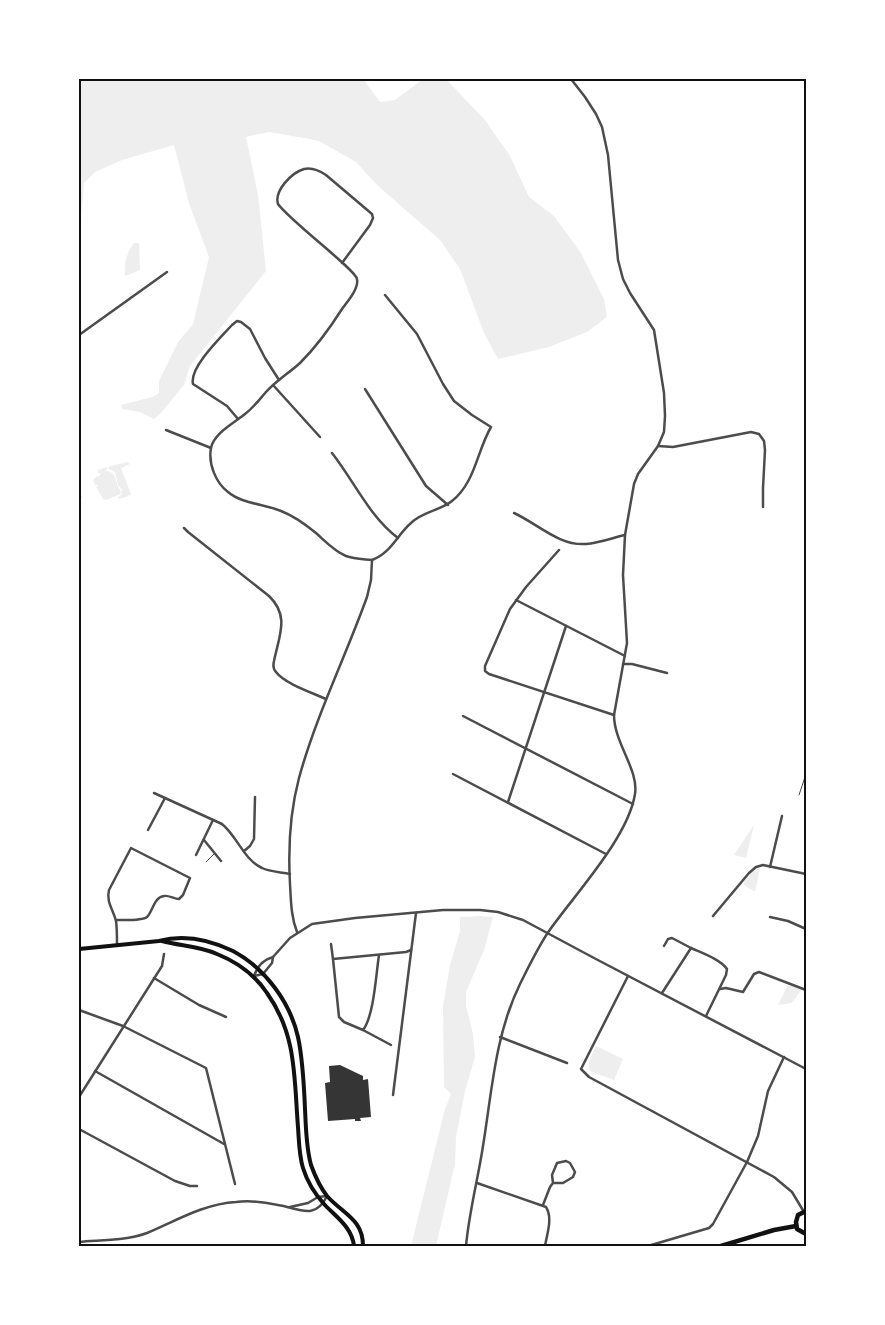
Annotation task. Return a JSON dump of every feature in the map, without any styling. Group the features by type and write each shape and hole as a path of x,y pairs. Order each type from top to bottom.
{"highway":[{"path":"805,1212 796,1218 796,1226 806,1234"},
{"path":"721,1246 774,1230 796,1226"}],"main road":[{"path":"79,949 160,941 172,938 191,938 210,942 236,953 263,974 272,984 288,1009 298,1036 309,1155 315,1176 328,1196 357,1224 361,1232 363,1246"},
{"path":"160,941 202,949 231,960 254,976 280,1013 290,1038 293,1056 301,1158 308,1179 318,1197 349,1230 354,1246"}],"street":[{"path":"466,1246 500,1036 513,1000 548,934 606,854 623,826 632,804 635,789 634,776 616,732 614,715 628,635 623,575 625,535 634,484 638,474 658,446 664,432 664,393 657,341 650,325 623,279 618,260 608,155 602,128 589,102 571,79"},
{"path":"342,263 370,225 373,218 372,214 319,170 304,169 278,191 276,198 278,204 308,234 342,263 352,270 357,278 357,283 330,326 308,354 273,385 252,408 219,434 211,448 212,467 215,476 230,494 247,501 272,507 294,517 306,524 335,550 347,556 372,560 385,552 408,525 417,518 448,504 459,495 471,476 485,436 491,427 454,401 417,334 385,295"},
{"path":"79,336 167,272"},
{"path":"238,419 227,406 192,384 193,374 198,365 232,325 240,322 250,329 279,380"},
{"path":"273,385 320,437"},
{"path":"365,389 426,486 448,504"},
{"path":"166,430 211,448"},
{"path":"658,446 673,447 756,432 762,437 765,450 762,488 763,507"},
{"path":"332,452 380,522 398,538"},
{"path":"514,513 554,536 572,543 587,544 625,535"},
{"path":"184,528 269,596 278,606 282,621 273,667 275,672 288,681 326,699"},
{"path":"559,550 516,600 506,616 485,666 485,671 489,674 614,715"},
{"path":"297,932 293,921 290,874 290,832 293,807 299,780 326,699 367,597 371,580 372,560"},
{"path":"516,600 625,656"},
{"path":"508,802 566,626"},
{"path":"623,664 632,664 668,673"},
{"path":"463,716 632,804"},
{"path":"454,774 606,854"},
{"path":"154,793 225,827 255,864 263,868 290,874"},
{"path":"244,850 250,846 254,839 255,797"},
{"path":"148,830 164,798"},
{"path":"770,867 782,816"},
{"path":"196,855 213,820"},
{"path":"204,840 221,861"},
{"path":"116,920 143,919 147,917 157,900 162,896 179,899 183,895 190,878 131,848 109,890 108,896 108,902 116,920 117,945"},
{"path":"713,916 753,869 760,865 806,874"},
{"path":"254,976 257,968 273,957 297,932 312,924 416,913 465,910 498,912 523,920 806,1069"},
{"path":"393,1095 416,913"},
{"path":"770,917 788,921 806,929"},
{"path":"664,946 672,938 726,967 727,972 706,1016"},
{"path":"331,944 339,1017 344,1022 391,1045"},
{"path":"662,993 691,948"},
{"path":"333,959 411,950"},
{"path":"79,1096 162,966 164,954"},
{"path":"363,1030 371,1011 379,955"},
{"path":"254,976 263,974 272,963 273,957"},
{"path":"720,989 726,988 743,992 754,974 759,972 806,990"},
{"path":"628,976 581,1069 596,1080 774,1177 786,1186 805,1212"},
{"path":"154,978 200,1005 226,1017"},
{"path":"79,1010 123,1026 206,1068 235,1184"},
{"path":"500,1036 567,1063"},
{"path":"648,1246 708,1228 713,1224 748,1162 758,1136 768,1091 784,1057"},
{"path":"95,1071 225,1144"},
{"path":"79,1129 175,1181 190,1186 197,1186"},
{"path":"543,1205 553,1183 552,1175 557,1163 566,1161 570,1163 575,1172 573,1177 564,1182 553,1183"},
{"path":"477,1183 546,1207 550,1214 545,1246"},
{"path":"290,1207 318,1197 328,1196"},
{"path":"79,1242 120,1239 146,1233 200,1209 216,1205 253,1201 309,1211 324,1204 328,1196"}],"lane":[{"path":"800,795 806,774"},
{"path":"206,862 215,853"}],"shaded area":[{"path":"79,79 363,79 380,102 395,100 423,79 446,79 485,120 510,156 529,197 554,216 581,253 604,299 607,317 587,332 549,347 498,359 484,333 460,269 440,240 377,185 356,162 319,141 269,132 246,137 258,195 266,271 190,366 184,385 160,414 154,419 140,412 122,409 121,405 152,397 159,393 159,381 178,342 193,324 209,257 189,203 174,145 122,160 95,172 84,183 79,243"},
{"path":"134,243 139,243 140,270 125,276 126,259"},
{"path":"127,462 130,464 121,468 131,494 119,499 118,497 121,495 122,490 118,485 115,472 108,467"},
{"path":"106,467 105,471 114,475 121,491 120,494 106,500 103,499 96,487 98,485 95,485 93,480 101,473 98,473 98,470"},
{"path":"754,825 746,858 734,855"},
{"path":"760,868 755,892 744,885 744,882 752,872"},
{"path":"460,917 493,917 484,950 466,992 466,1006 473,1034 475,1057 465,1091 456,1137 455,1164 436,1246 411,1246 445,1109 451,1094 444,1087 443,1006 450,965 460,931"},
{"path":"788,985 802,989 792,1003 778,1005"},
{"path":"596,1046 623,1059 614,1080 590,1070 589,1062"}],"building":[{"path":"340,1065 363,1076 363,1080 368,1079 371,1117 360,1118 361,1121 355,1121 355,1119 328,1121 325,1083 330,1082 329,1066"}]}
